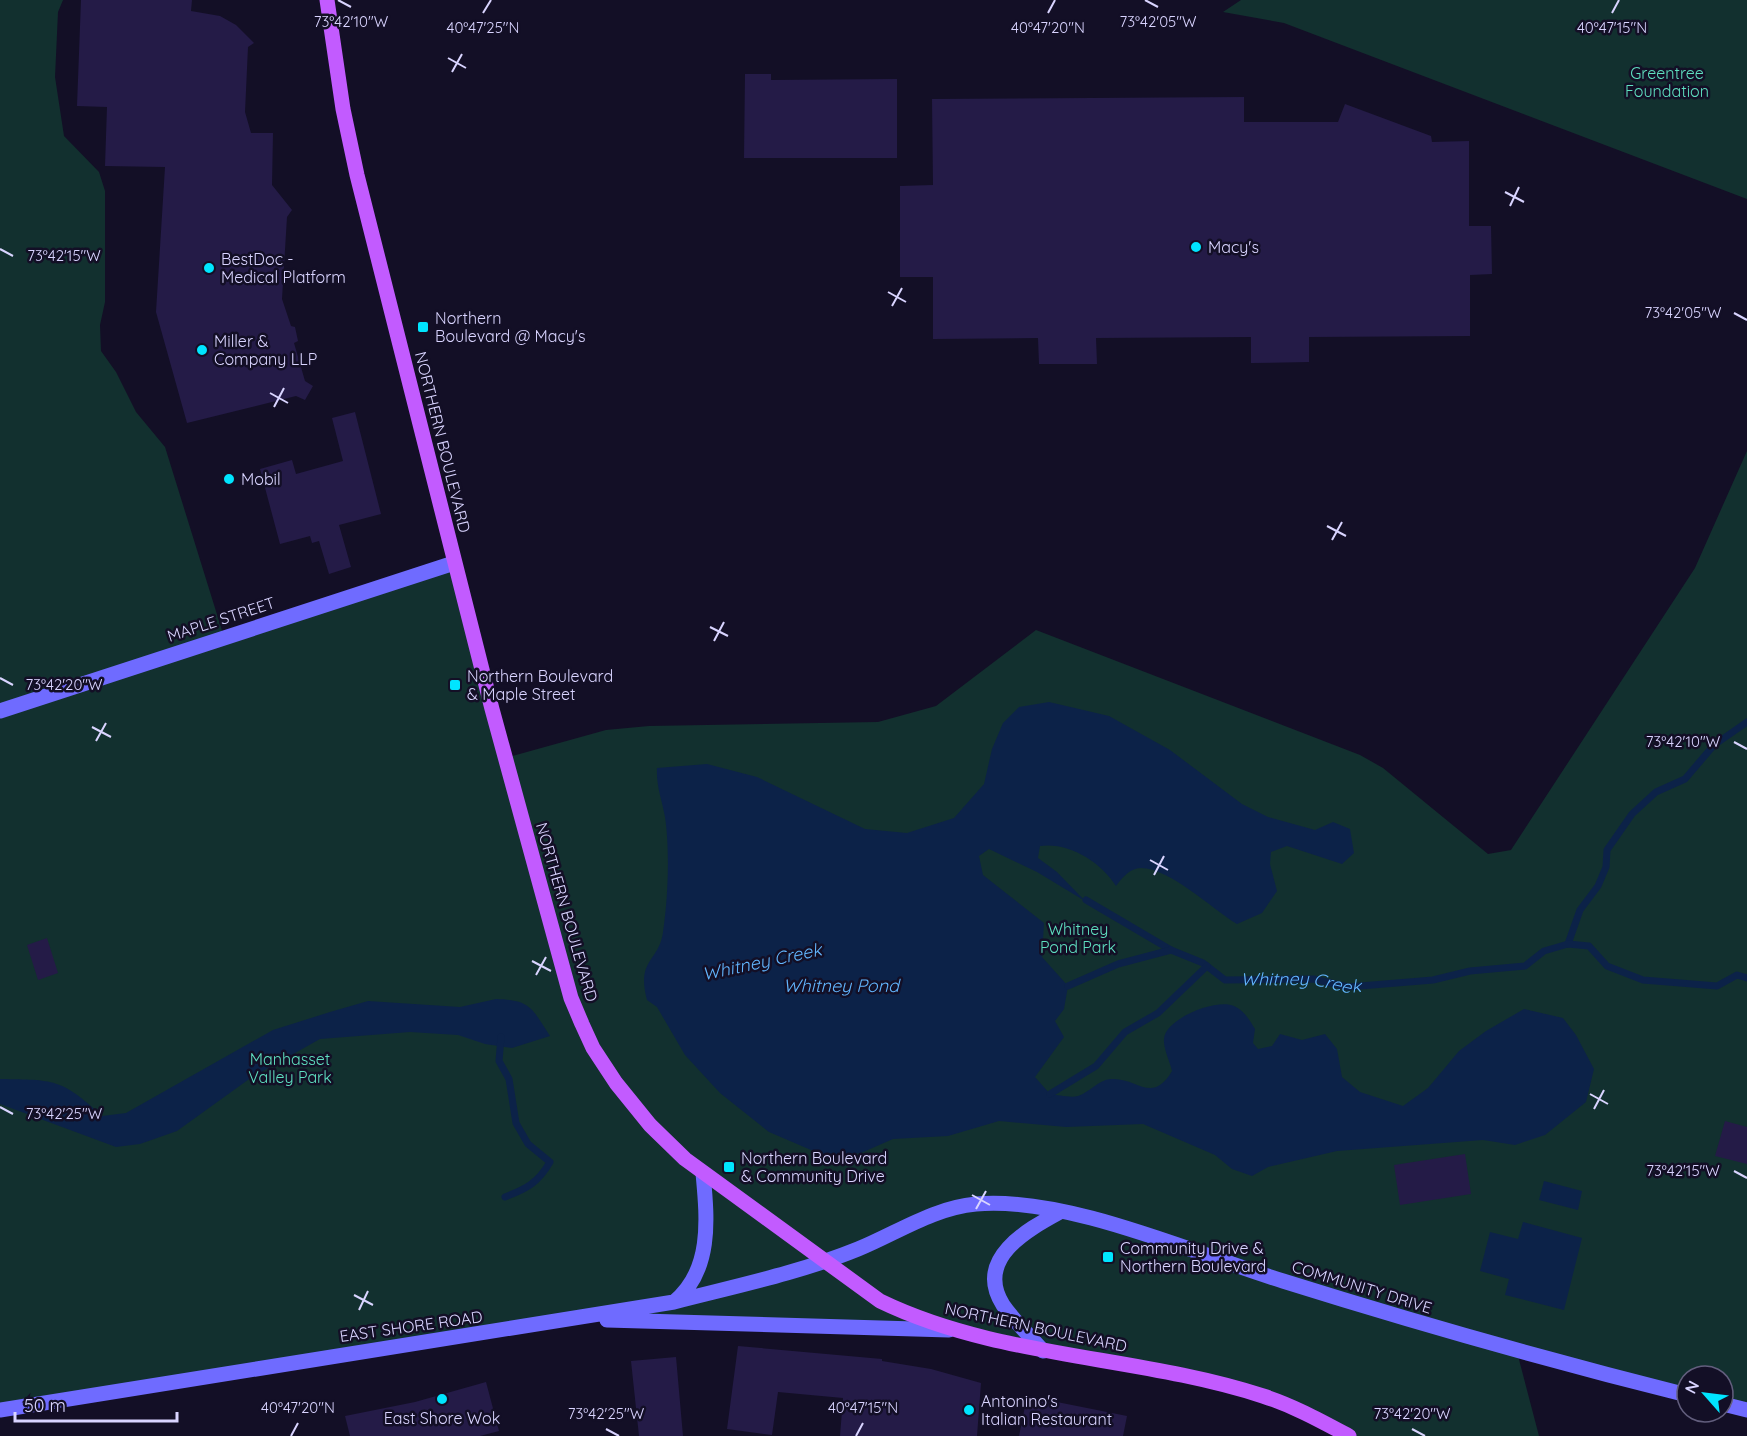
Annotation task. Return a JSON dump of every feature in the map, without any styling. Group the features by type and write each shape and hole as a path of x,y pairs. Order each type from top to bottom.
{"main road":[{"name":"NORTHERN BOULEVARD","path":"327,0 343,109 357,175 454,563 535,870 578,1015 604,1067 633,1105 667,1142 703,1173 880,1301 951,1330 1043,1351 1193,1378 1263,1396 1309,1414 1349,1436"},
{"name":"MAPLE STREET","path":"0,711 454,563"},
{"path":"674,1302 692,1279 706,1240 703,1173"},
{"name":"COMMUNITY DRIVE","path":"823,1262 942,1211 995,1203 1060,1212 1120,1227 1418,1323 1675,1392"},
{"path":"1043,1351 1004,1306 996,1279 1001,1258 1016,1239 1060,1212"},
{"name":"EAST SHORE ROAD","path":"0,1410 674,1302 823,1262"},
{"path":"574,1318 951,1330"}],"green space":[{"path":"0,0 63,0 58,12 55,77 64,136 99,172 105,191 105,302 100,325 101,351 116,372 136,412 165,447 224,637 454,563 505,758 606,730 649,726 878,722 936,706 1036,630 1360,755 1383,768 1488,854 1511,850 1695,568 1747,451 1747,1410 1735,1407 1735,1364 1675,1364 1675,1392 1517,1352 1539,1436 1349,1436 1263,1396 951,1330 574,1318 0,1410"},
{"name":"Greentree Foundation","path":"1241,0 1747,0 1747,199 1284,23 1223,12"}],"water":[{"name":"Whitney Pond","path":"1049,702 1109,716 1170,750 1242,804 1268,817 1315,830 1333,822 1350,829 1354,853 1342,864 1287,846 1271,852 1270,864 1277,891 1262,913 1237,924 1178,882 1152,870 1141,868 1133,870 1116,886 1102,869 1083,855 1062,847 1040,846 1038,858 1057,872 1085,901 1037,872 989,849 979,856 983,875 1044,923 1042,957 1068,986 1064,1009 1055,1021 1064,1037 1035,1077 1050,1094 1078,1096 1111,1079 1120,1079 1144,1087 1158,1086 1172,1071 1164,1039 1173,1024 1193,1012 1226,1004 1238,1008 1249,1019 1255,1029 1253,1043 1258,1049 1272,1046 1280,1034 1302,1040 1325,1034 1337,1049 1342,1077 1360,1092 1403,1106 1428,1088 1459,1051 1486,1031 1524,1009 1563,1018 1576,1035 1594,1069 1586,1102 1545,1135 1515,1145 1483,1140 1337,1151 1268,1167 1252,1176 1232,1169 1215,1155 1143,1124 1066,1127 999,1121 948,1136 893,1139 861,1153 825,1156 769,1132 720,1093 685,1055 657,1007 647,1000 644,976 661,942 667,890 667,830 658,787 657,768 707,764 757,777 865,829 907,833 954,818 984,784 992,749 1003,723 1019,707"},
{"path":"496,999 517,1001 530,1008 550,1036 512,1048 485,1044 458,1035 410,1032 320,1039 252,1077 177,1131 140,1144 116,1147 0,1104 0,1079 33,1080 45,1081 66,1088 102,1116 126,1113 273,1030 330,1012 368,1001 460,1007"},
{"path":"1544,1181 1582,1191 1578,1210 1539,1200"},
{"path":"1523,1222 1582,1238 1564,1310 1505,1295 1509,1279 1480,1271 1490,1232 1518,1239"}],"building":[{"path":"81,0 192,0 191,11 220,16 236,25 254,43 248,47 245,112 251,133 273,133 272,185 292,210 287,217 282,299 291,326 295,327 298,341 294,343 305,381 313,386 305,400 296,396 187,423 156,312 165,167 105,166 107,107 77,106"},
{"path":"745,74 771,74 771,80 897,79 897,158 744,158"},
{"name":"Macy's","path":"1244,97 1244,122 1338,122 1345,104 1431,136 1432,142 1469,141 1469,226 1491,226 1492,274 1470,275 1470,336 1309,337 1309,362 1251,363 1251,337 1096,338 1097,364 1039,364 1038,338 933,339 933,277 900,277 900,186 933,185 932,99"},
{"path":"355,412 381,514 339,525 351,567 329,574 319,541 312,543 310,536 280,544 260,469 292,460 296,474 343,461 332,418"},
{"path":"47,938 58,973 38,980 27,945"},
{"path":"1725,1121 1747,1127 1747,1164 1715,1156"},
{"path":"1465,1154 1471,1194 1400,1205 1394,1165"},
{"path":"738,1346 882,1359 882,1361 931,1369 981,1383 977,1436 840,1436 843,1398 778,1392 772,1435 727,1429"},
{"path":"676,1357 683,1436 639,1436 631,1361"},
{"path":"486,1382 499,1431 480,1436 350,1436 345,1416 415,1402"},
{"path":"1027,1396 1127,1416 1123,1436 1019,1436"}],"waterway":[{"name":"Whitney Creek","path":"1568,944 1580,910 1598,886 1606,867 1607,850 1632,814 1656,792 1685,779 1714,745 1747,722"},
{"path":"1086,900 1171,950"},
{"name":"Whitney Creek","path":"1068,986 1118,964 1171,950 1203,963 1225,980 1314,979 1348,987 1433,980 1470,971 1525,966 1544,951 1568,944 1589,946 1607,966 1643,980 1717,986 1737,975 1747,978"},
{"path":"1050,1094 1096,1066 1125,1032 1158,1013 1207,966"},
{"path":"501,1037 499,1061 509,1079 516,1123 528,1144 550,1162 531,1184 505,1197"}],"place":[{"name":"Macy's","path":"1196,247"},
{"name":"BestDoc - Medical Platform","path":"209,268"},
{"name":"Northern Boulevard @ Macy's","path":"423,327"},
{"name":"Miller & Company LLP","path":"202,350"},
{"name":"Mobil","path":"229,479"},
{"name":"Northern Boulevard & Maple Street","path":"455,685"},
{"name":"Northern Boulevard & Community Drive","path":"729,1167"},
{"name":"Community Drive & Northern Boulevard","path":"1108,1257"},
{"name":"East Shore Wok","path":"442,1399"},
{"name":"Antonino's Italian Restaurant","path":"969,1410"}],"park label":[{"name":"Whitney Pond Park","path":"1078,938"},
{"name":"Manhasset Valley Park","path":"290,1068"}]}
